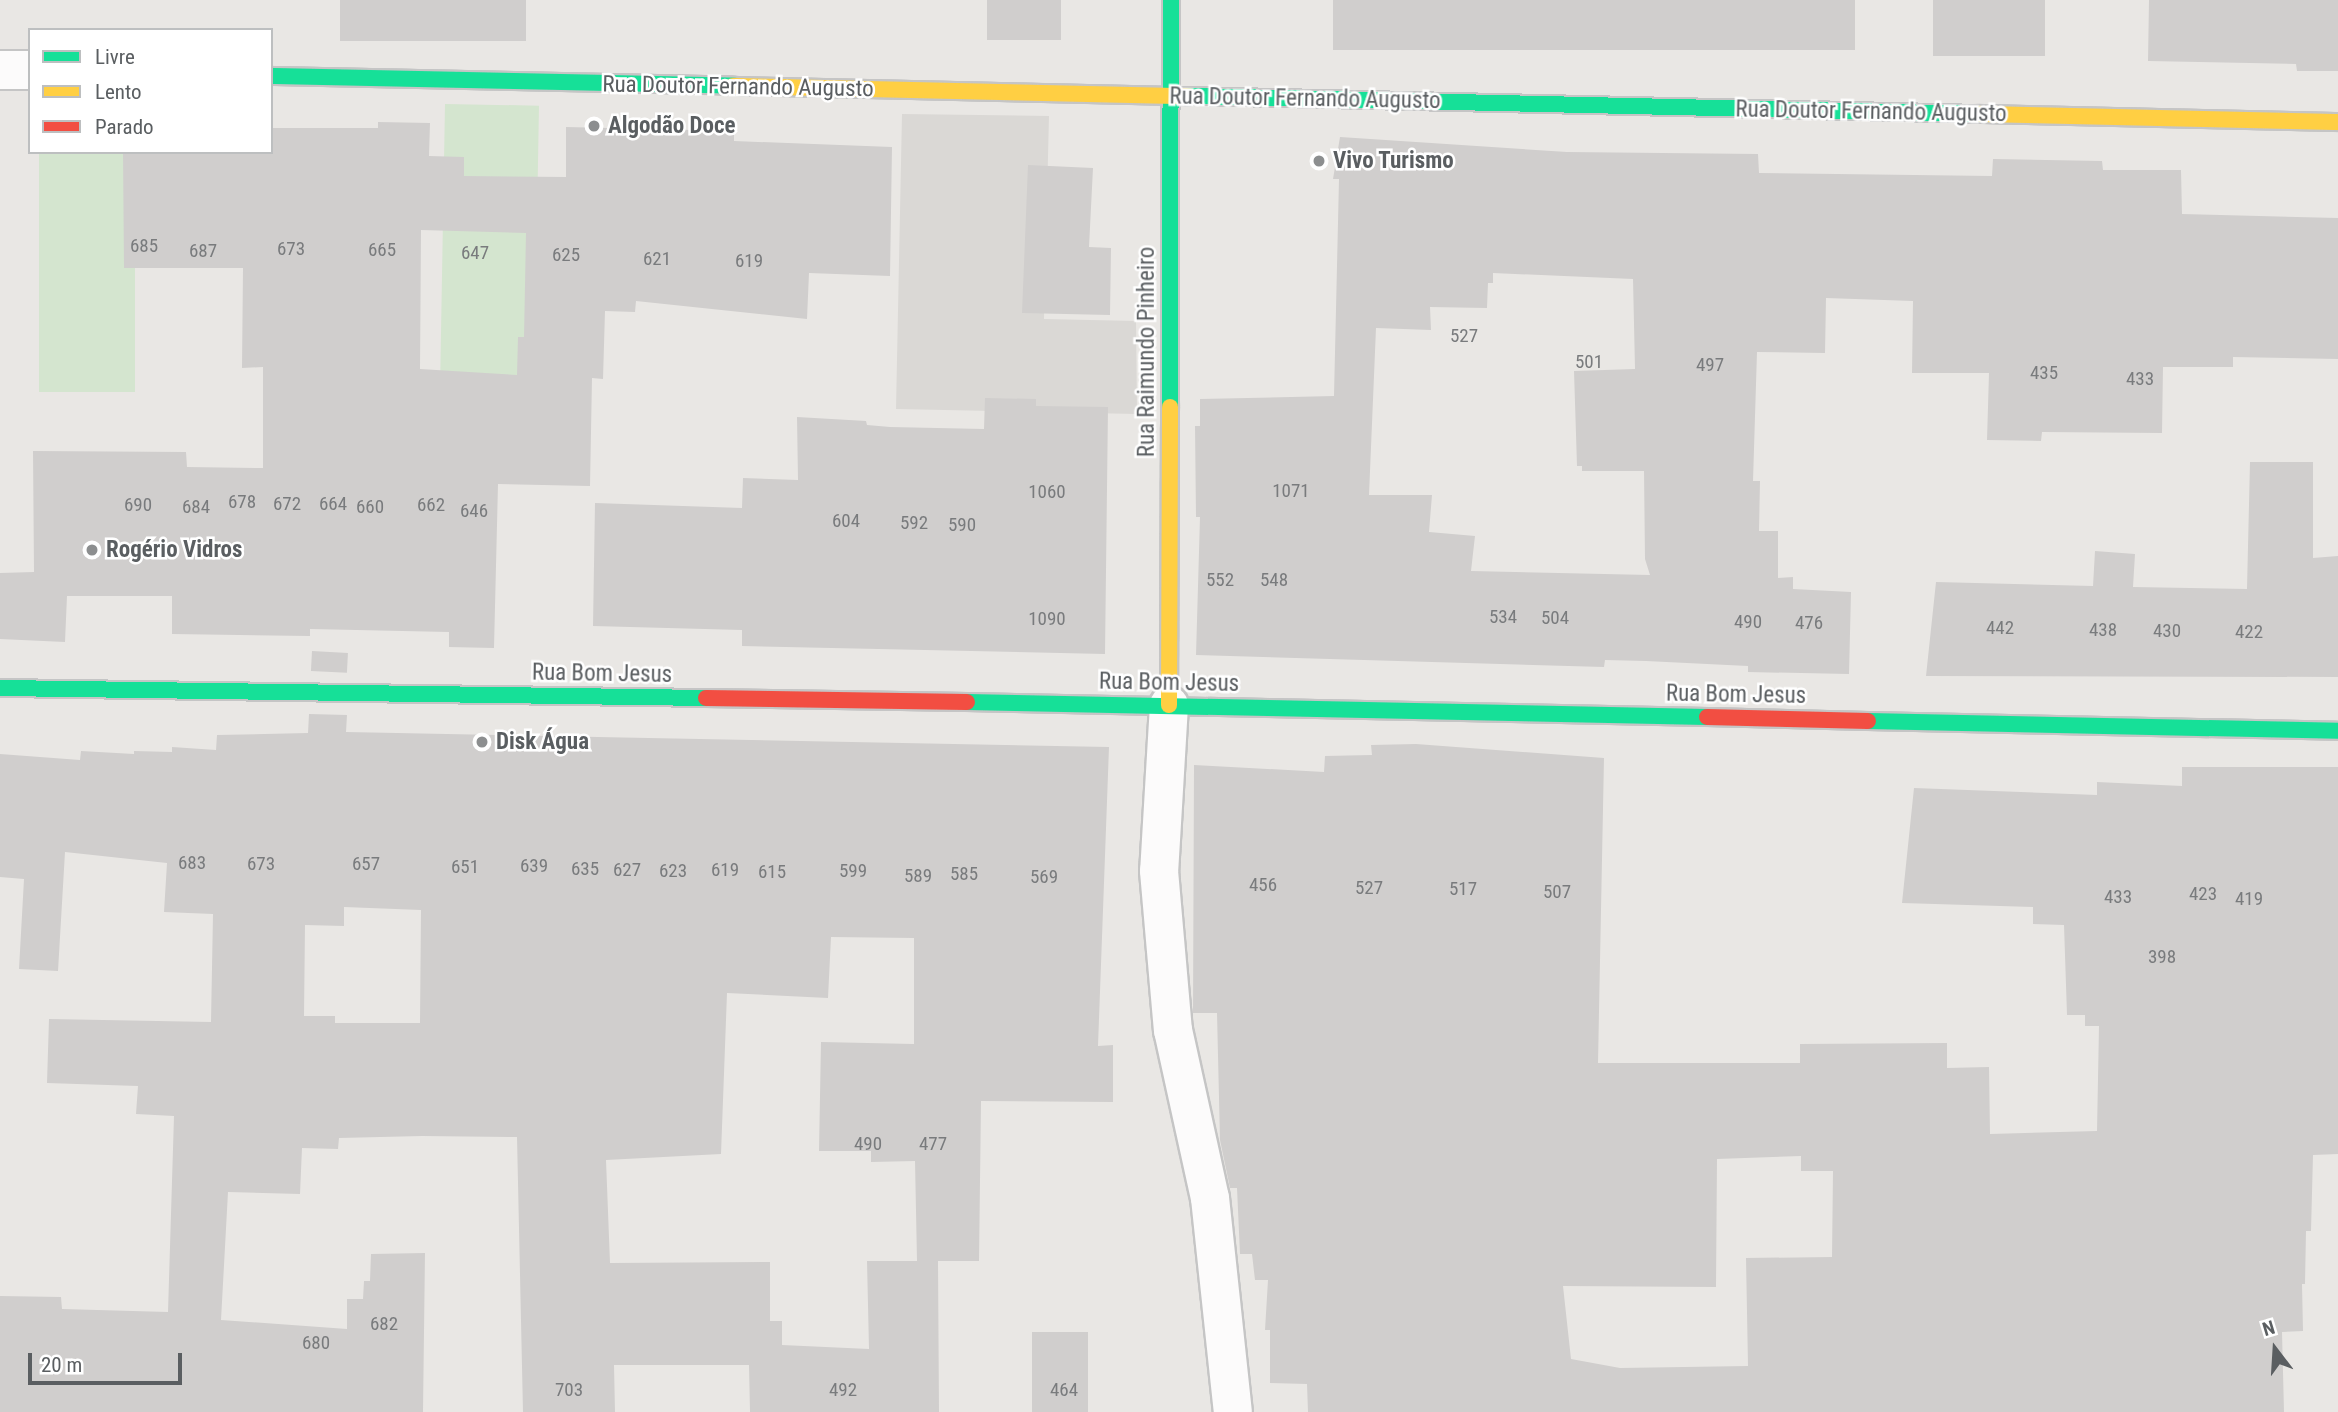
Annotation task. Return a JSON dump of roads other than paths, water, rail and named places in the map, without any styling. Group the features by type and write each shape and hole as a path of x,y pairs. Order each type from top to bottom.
{"street":[{"name":"Rua Raimundo Pinheiro","path":"1169,705 1171,0"},
{"path":"0,70 28,71"},
{"name":"Rua Doutor Fernando Augusto","path":"273,76 2338,122"},
{"name":"Rua Bom Jesus","path":"0,688 1169,705 2338,731"},
{"path":"1169,705 1159,871 1173,1030 1209,1198 1233,1412"}],"place":[{"name":"Algodão Doce","path":"594,126"},
{"name":"Vivo Turismo","path":"1319,161"},
{"name":"Rogério Vidros","path":"92,550"},
{"name":"Disk Água","path":"482,742"}]}
